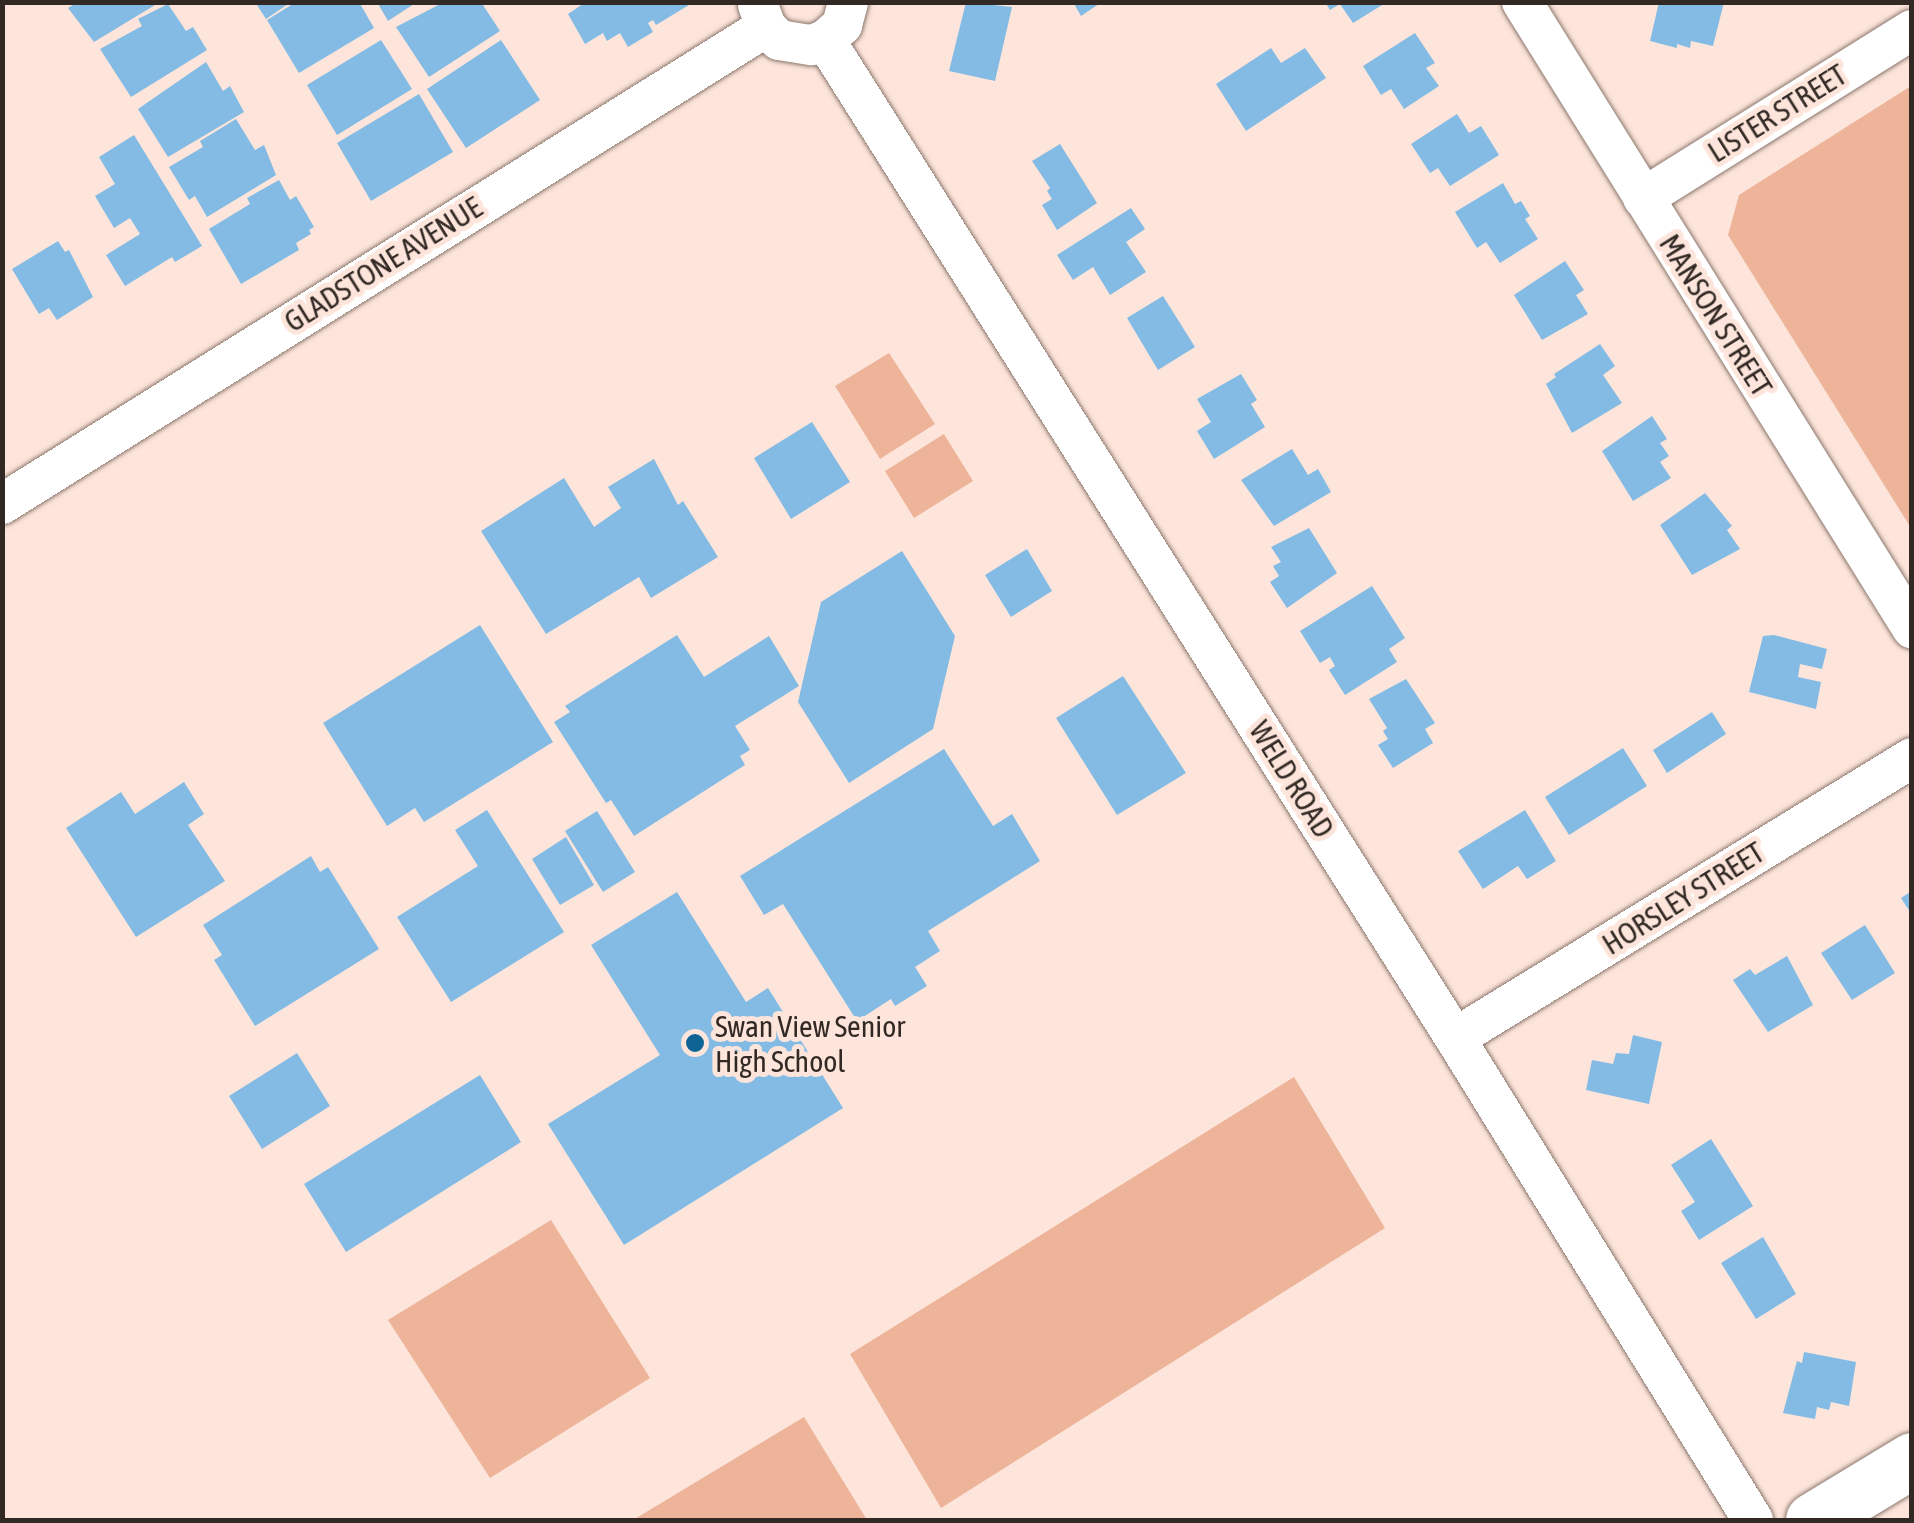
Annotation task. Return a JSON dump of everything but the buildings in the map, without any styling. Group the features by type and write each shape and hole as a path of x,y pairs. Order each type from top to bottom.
{"main road":[{"path":"1813,1520 1912,1460"},
{"path":"1884,1520 1912,1503"}],"street":[{"path":"826,40 842,25 848,2"},
{"name":"MANSON STREET","path":"1522,2 1912,628"},
{"name":"GLADSTONE AVENUE","path":"2,504 762,15 780,40 796,46 826,40"},
{"name":"LISTER STREET","path":"1643,198 1912,30"},
{"name":"WELD ROAD","path":"826,40 1754,1520"},
{"name":"HORSLEY STREET","path":"1455,1038 1912,758"}],"shaded area":[{"path":"1911,86 1911,528 1728,235 1739,195"},
{"path":"889,353 935,424 880,459 835,386"},
{"path":"944,434 973,481 914,518 885,471"},
{"path":"1294,1077 1385,1228 941,1508 850,1354"},
{"path":"551,1220 650,1378 490,1478 388,1320"},
{"path":"804,1417 867,1520 633,1520"}],"place":[{"name":"Swan View Senior High School","path":"695,1043"}]}
